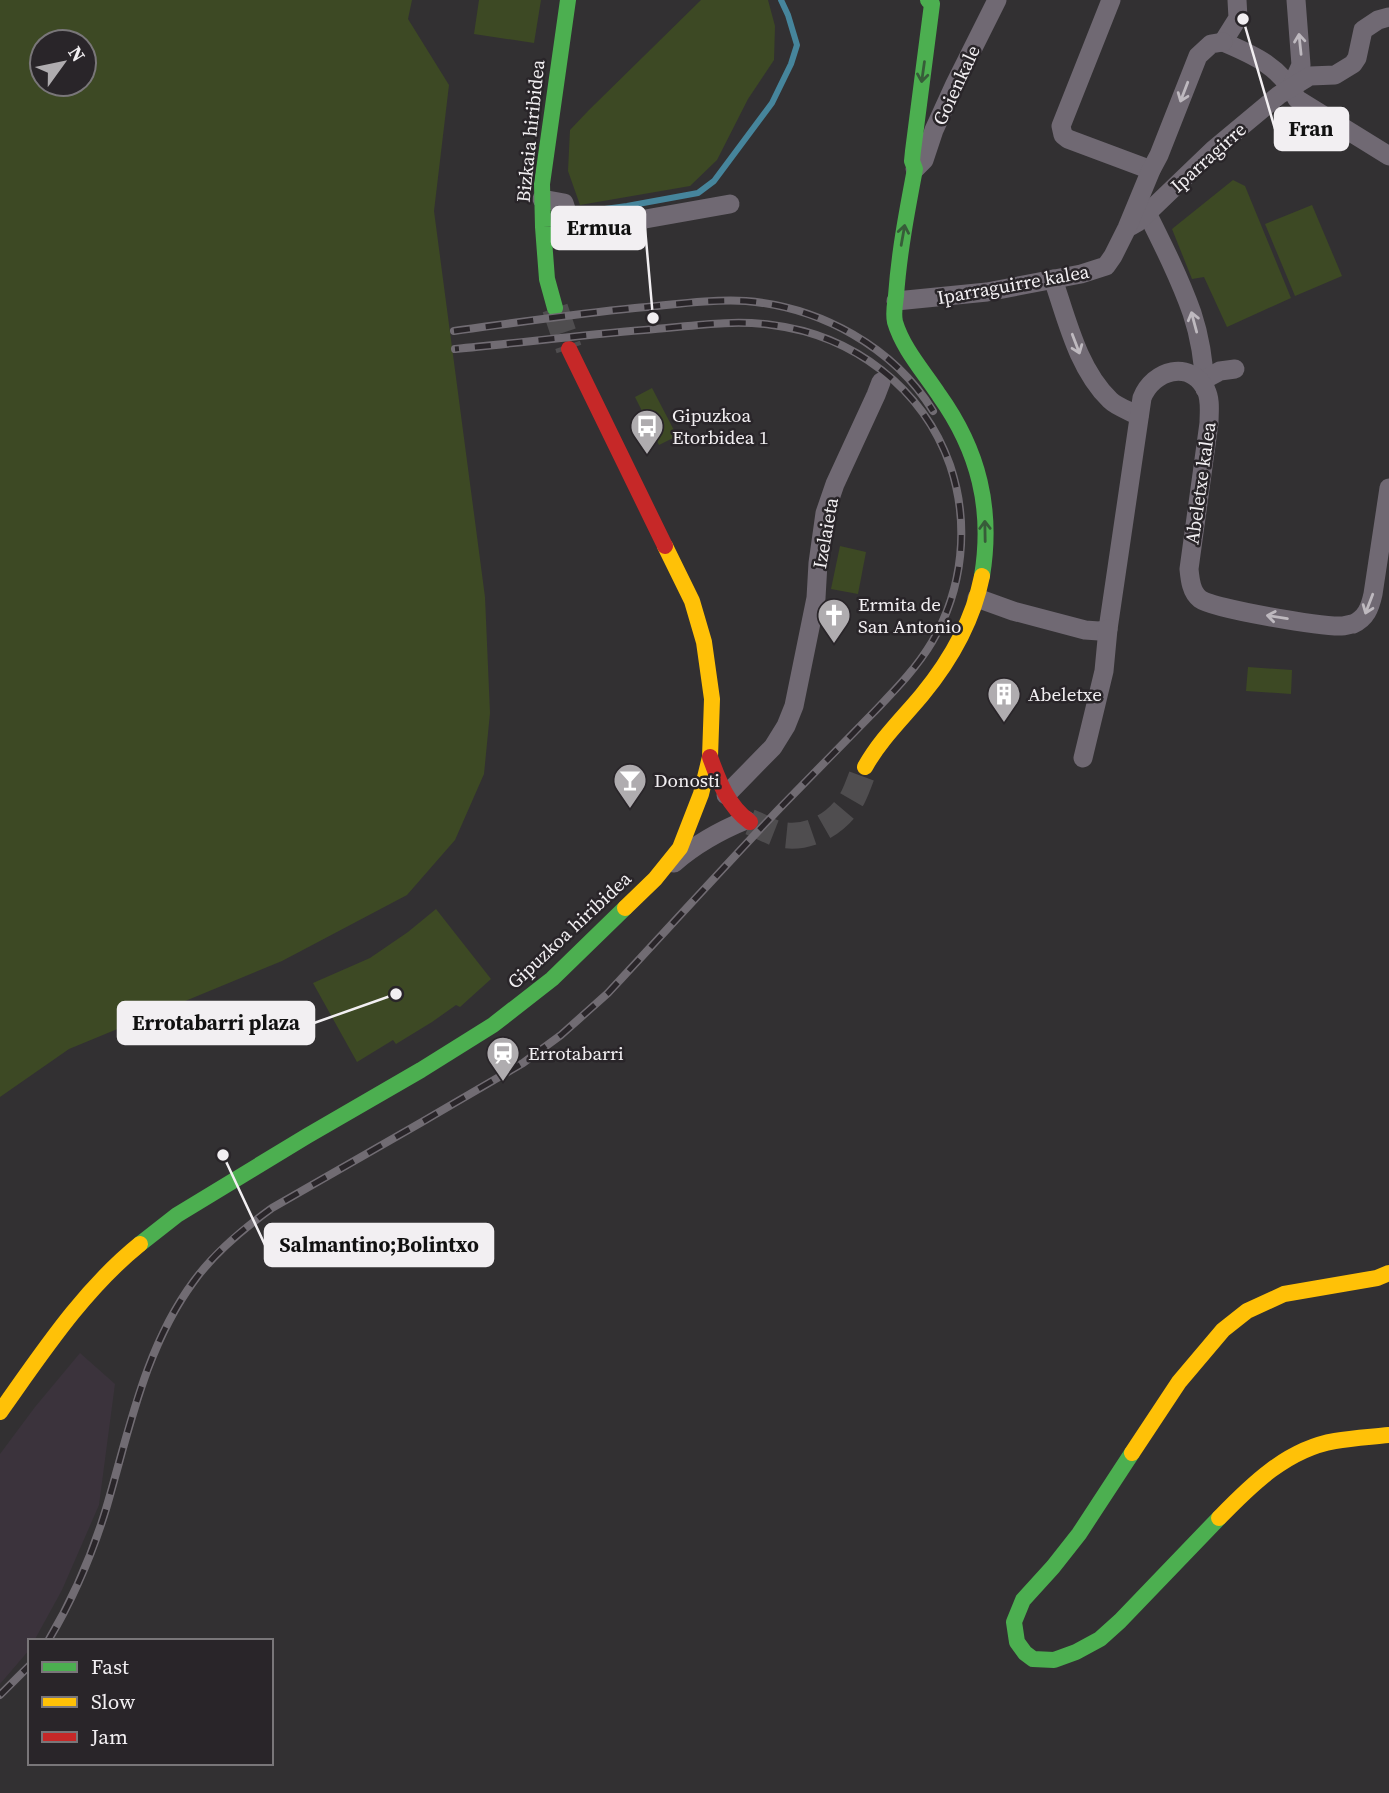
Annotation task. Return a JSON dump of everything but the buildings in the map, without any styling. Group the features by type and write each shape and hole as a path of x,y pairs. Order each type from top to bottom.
{"street":[{"name":"Bizkaia hiribidea","path":"555,308 547,279 543,175 568,0"},
{"name":"Goienkale","path":"915,170 924,160 955,84 997,0"},
{"path":"1111,0 1061,126 1062,131 1068,139 1151,170"},
{"path":"1237,0 1238,18 1223,41 1277,71 1297,99 1389,156"},
{"path":"1291,87 1301,65 1296,0"},
{"path":"865,766 883,737 922,696 962,633 977,598 986,540 984,500 976,466 965,437 908,349 894,320 897,267 915,170 912,150 930,2"},
{"name":"Iparragirre","path":"1148,205 1291,87 1310,76 1335,75 1353,64 1357,58 1363,30 1378,20 1389,17"},
{"name":"Iparraguirre kalea","path":"896,301 987,292 1089,272 1106,266 1126,229 1148,205 1151,170 1198,56 1210,44 1223,41"},
{"path":"542,200 564,202 572,228 589,229 730,204"},
{"path":"1148,205 1192,315 1203,362 1205,384"},
{"path":"1053,279 1080,354 1092,378 1112,402 1139,416"},
{"name":"Gipuzkoa hiribidea","path":"0,1412 43,1352 102,1279 132,1251 177,1215 493,1025 552,979 655,879 680,848 701,794 709,757 712,699 704,642 692,601 569,349"},
{"path":"1205,384 1220,371 1235,369"},
{"path":"1083,758 1104,671 1142,398 1150,383 1161,375 1176,371 1189,373 1205,384"},
{"name":"Izelaieta","path":"726,795 773,747 794,706 816,598 825,513 835,484 881,382"},
{"name":"Abeletxe kalea","path":"1205,384 1209,399 1209,423 1188,569 1190,583 1199,598 1230,609 1323,625 1344,626 1362,619 1370,608 1373,594 1389,488"},
{"path":"977,598 1013,611 1085,630 1108,629"},
{"path":"709,757 726,795 744,822"},
{"path":"709,757 709,788 723,814 744,822"},
{"path":"655,879 696,845 718,832 744,822"},
{"path":"1389,1273 1377,1278 1284,1294 1247,1311 1223,1330 1179,1382 1079,1534 1023,1600 1013,1622 1017,1642 1033,1659 1054,1660 1100,1639 1237,1499 1271,1469 1305,1449 1334,1441 1389,1435"}],"shaded area":[{"path":"80,1353 115,1384 99,1505 62,1590 35,1639 28,1639 28,1651 0,1684 0,1454"}],"green space":[{"path":"0,0 412,0 408,19 449,85 434,211 485,597 490,713 484,774 455,840 407,895 282,961 69,1049 0,1097"},
{"path":"479,0 541,0 534,43 474,34"},
{"path":"701,0 768,0 775,26 774,60 748,99 717,160 690,186 580,205 568,171 570,130"},
{"path":"1233,180 1245,186 1291,298 1227,327 1204,277 1192,279 1172,229"},
{"path":"1312,205 1342,276 1295,296 1265,224"},
{"path":"652,388 677,436 659,445 635,397"},
{"path":"840,546 866,552 858,594 831,589"},
{"path":"1248,667 1292,670 1291,694 1246,691"},
{"path":"436,909 491,979 460,1007 456,1005 396,1044 393,1040 357,1062 313,983 370,958"}],"waterway":[{"path":"575,213 698,193 714,181 772,103 791,64 797,45 781,0"}],"tunnel":[{"path":"555,308 569,349"},
{"path":"750,822 786,835 820,829 847,807 865,767"}],"railway":[{"path":"454,331 690,303 746,301 774,305 801,312 853,334 898,368 917,388 933,411"},
{"path":"49,1639 74,1593 95,1543 140,1390 151,1362 177,1307 202,1270 230,1242 272,1208 523,1063 561,1035 608,993 904,679 932,642 951,600 957,578 961,533 960,510 950,465 938,437 922,412 881,370 857,353 802,331 756,323 708,324 455,349"},
{"path":"0,1695 28,1667"}],"traffic: fast":[{"path":"555,308 547,279 542,184 568,0"},
{"path":"928,0 932,4 913,151 915,169 901,248 894,319 903,342 953,416 973,459 980,481 986,527 982,576"},
{"path":"140,1244 177,1215 493,1025 552,979 625,908"},
{"path":"1132,1453 1079,1534 1023,1600 1014,1622 1017,1642 1033,1659 1054,1660 1100,1639 1219,1518"}],"traffic: slow":[{"path":"625,908 655,879 680,848 701,794 710,757 712,699 704,642 692,601 665,546"},
{"path":"865,767 951,654 973,609 982,576"},
{"path":"0,1412 82,1302 100,1281 140,1244"},
{"path":"1132,1453 1179,1382 1223,1330 1247,1311 1284,1294 1377,1278 1389,1273"},
{"path":"1219,1518 1257,1481 1301,1452 1335,1441 1389,1435"}],"traffic: jam":[{"path":"569,349 665,546"},
{"path":"710,757 730,801 750,822"}],"place":[{"name":"Fran","path":"1243,19"},
{"name":"Ermua","path":"653,318"},
{"name":"Gipuzkoa Etorbidea 1","path":"647,456"},
{"name":"Ermita de San Antonio","path":"834,645"},
{"name":"Abeletxe","path":"1004,724"},
{"name":"Donosti","path":"630,810"},
{"name":"Errotabarri plaza","path":"396,994"},
{"name":"Errotabarri","path":"503,1083"},
{"name":"Salmantino;Bolintxo","path":"223,1155"}]}
